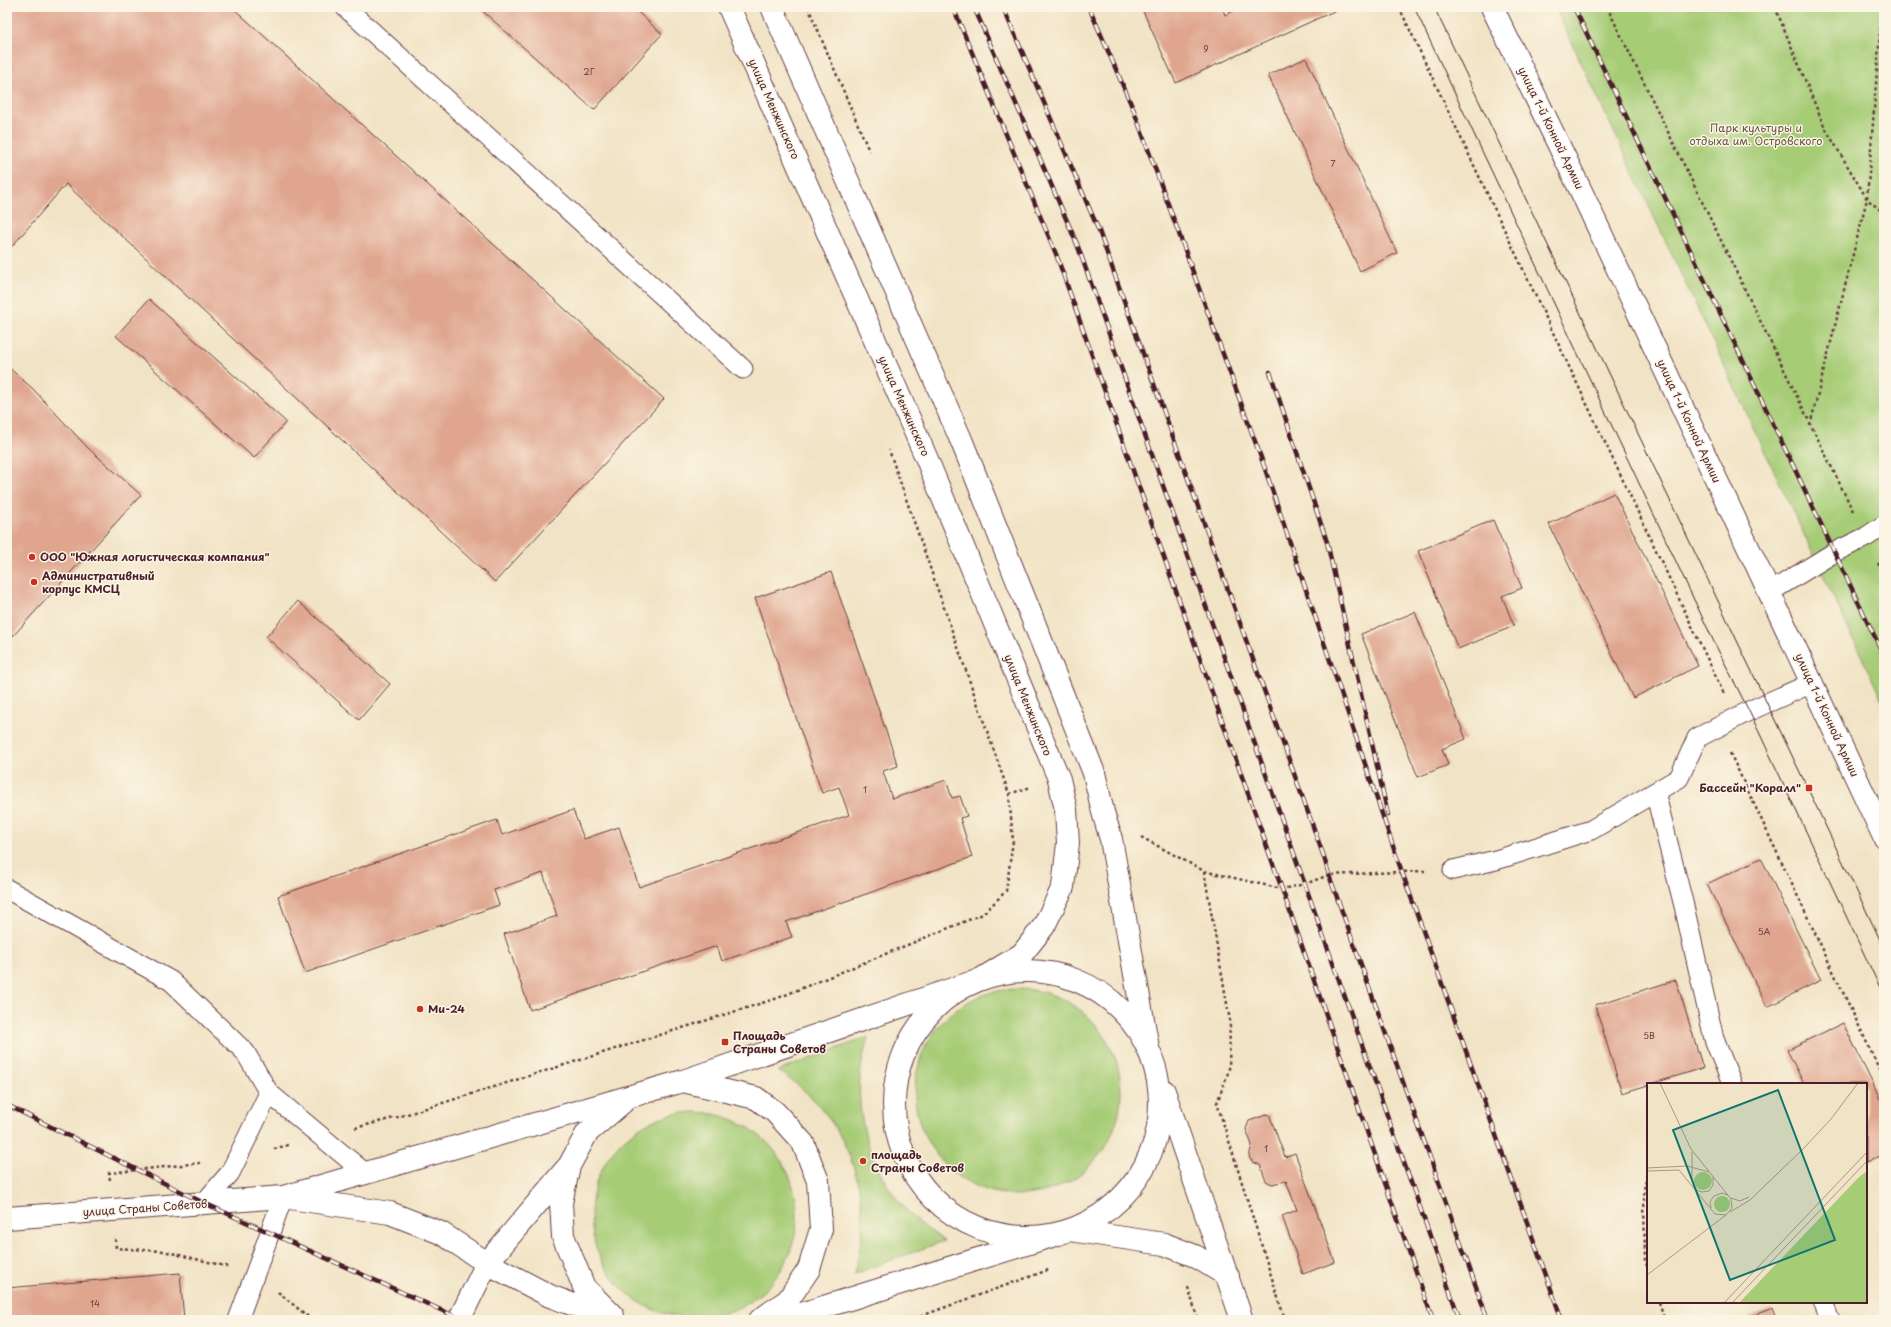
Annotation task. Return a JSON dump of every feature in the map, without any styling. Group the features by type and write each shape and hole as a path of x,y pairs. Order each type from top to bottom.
{"main road":[{"name":"улица Менжинского","path":"729,7 926,457 1059,779 1066,810 1068,843 1063,887 1047,920 1022,954 977,981"},
{"path":"772,7 962,442 1094,773 1111,839 1151,1055 1160,1092 1158,1127 1150,1155 1132,1185 1106,1211 1064,1232 782,1320"},
{"name":"улица 1-й Конной Армии","path":"1492,7 1581,191 1884,836"},
{"path":"283,1197 683,1081 1007,972 1037,971 1067,977 1095,989 1112,1001 1131,1020 1151,1055 1242,1320"},
{"path":"977,981 938,1005 920,1024 904,1053 894,1099 900,1144 918,1182 932,1198 950,1213 967,1223 995,1234 1026,1238 1064,1232 1164,1244 1195,1256 1228,1276"},
{"path":"683,1081 756,1098 775,1112 803,1143 818,1181 821,1229 809,1269 788,1300 760,1320"},
{"path":"459,1320 487,1263 569,1166 587,1133 628,1098"},
{"path":"569,1166 560,1204 563,1236 584,1287 618,1320"},
{"path":"283,1197 390,1213 441,1233 487,1263 550,1296 614,1320"},
{"name":"улица Страны Советов","path":"7,1218 283,1197"}],"lane":[{"path":"345,7 743,368"},
{"path":"1770,592 1834,552 1866,537 1884,525"},
{"path":"1454,870 1496,860 1591,830 1679,778 1697,738 1735,718 1812,683"},
{"path":"1656,792 1714,1039 1732,1083"},
{"path":"7,889 171,981 244,1052 269,1093 365,1173"},
{"path":"204,1203 230,1173 269,1093"},
{"path":"238,1320 283,1197"},
{"path":"1823,1303 1830,1320"}],"path":[{"path":"1399,7 1735,718"},
{"path":"1607,7 1866,537"},
{"path":"1775,7 1824,126 1867,199 1884,213"},
{"path":"1810,425 1867,199 1882,7"},
{"path":"1718,727 1884,1079"},
{"path":"312,1320 255,1274 163,1251 116,1248 109,1173 237,1160 321,1136 398,1117 778,998 983,914 1006,891 1013,841 1009,794"},
{"path":"1139,835 1204,871 1282,889 1305,884 1329,875 1454,870"},
{"path":"1204,871 1230,1021 1229,1070 1217,1103 1285,1320"},
{"path":"1647,1174 1644,1190 1645,1260 1647,1265"},
{"path":"910,1320 1057,1267"},
{"path":"1188,1286 1198,1320"},
{"path":"1659,1303 1666,1320"}],"green space":[{"name":"Парк культуры и отдыха им. Островского","path":"1555,7 1884,7 1884,704"},
{"path":"1018,989 1038,991 1057,997 1066,1001 1091,1019 1109,1044 1113,1053 1119,1072 1121,1092 1119,1112 1113,1131 1109,1140 1091,1165 1066,1183 1057,1187 1038,1193 1018,1195 998,1193 979,1187 970,1183 945,1165 927,1140 923,1131 917,1112 915,1092 917,1072 923,1053 927,1044 945,1019 970,1001 979,997 998,991"},
{"path":"868,1037 862,1061 860,1096 861,1115 871,1152 879,1170 900,1203 917,1220 944,1241 854,1274 862,1236 862,1216 861,1197 851,1160 843,1142 822,1109 794,1082 778,1071"},
{"path":"694,1112 714,1114 733,1120 742,1124 767,1142 785,1167 789,1176 795,1195 797,1215 795,1235 789,1254 785,1263 767,1288 742,1306 733,1310 714,1316 694,1318 674,1316 655,1310 646,1306 621,1288 603,1263 599,1254 593,1235 591,1215 593,1195 599,1176 603,1167 621,1142 646,1124 655,1120 674,1114"}],"building":[{"path":"7,7 232,7 664,399 495,582 66,184 7,252"},
{"path":"478,7 632,7 662,34 594,110"},
{"path":"1141,7 1222,7 1225,15 1243,7 1343,7 1176,83"},
{"path":"1306,58 1397,253 1360,271 1268,75"},
{"path":"149,299 286,422 254,458 116,336"},
{"name":"Административный корпус КМСЦ","path":"7,366 33,389 87,447 141,495 13,636 7,631"},
{"path":"1614,493 1698,666 1633,698 1549,524"},
{"path":"1493,520 1522,588 1502,596 1514,626 1458,649 1418,551"},
{"path":"831,572 898,766 883,771 892,799 946,780 952,798 960,796 967,816 960,818 972,857 786,922 792,937 722,961 717,946 530,1010 504,934 557,916 543,873 494,890 499,905 305,973 278,896 497,820 502,835 573,810 584,839 619,827 639,887 849,815 839,787 822,793 755,598"},
{"path":"298,601 390,684 359,720 266,637"},
{"path":"1415,612 1466,739 1442,749 1448,765 1418,777 1361,634"},
{"path":"1761,858 1821,980 1767,1007 1707,884"},
{"path":"1676,980 1703,1068 1654,1083 1647,1083 1647,1085 1622,1093 1595,1005"},
{"path":"1843,1023 1884,1107 1884,1154 1867,1162 1867,1083 1804,1083 1787,1050"},
{"path":"1269,1114 1285,1157 1295,1153 1335,1262 1303,1274 1282,1216 1297,1210 1286,1181 1272,1184 1266,1181 1260,1165 1253,1162 1249,1157 1252,1145 1246,1129 1249,1121"},
{"path":"180,1273 184,1320 7,1320 7,1288"},
{"path":"1772,1309 1776,1320 1742,1320"}],"tram line":[{"path":"1414,7 1714,642 1749,711 1884,996"},
{"path":"1434,7 1884,948"}],"railway":[{"path":"953,7 1056,254 1282,889 1433,1320"},
{"path":"974,7 1077,244 1460,1320"},
{"path":"1003,7 1099,231 1324,857 1329,875 1488,1320"},
{"path":"1089,7 1134,111 1263,463 1397,858 1562,1320"},
{"path":"1574,7 1884,656"},
{"path":"1270,372 1327,542 1388,815"},
{"path":"7,1105 204,1203 463,1320"}],"place":[{"name":"ООО \"Южная логистическая компания\"","path":"32,557"},
{"name":"Административный корпус КМСЦ","path":"34,582"},
{"name":"Бассейн \"Коралл\"","path":"1809,788"},
{"name":"Ми-24","path":"420,1009"},
{"name":"Площадь Страны Советов","path":"725,1042"},
{"name":"площадь Страны Советов","path":"863,1161"}]}
